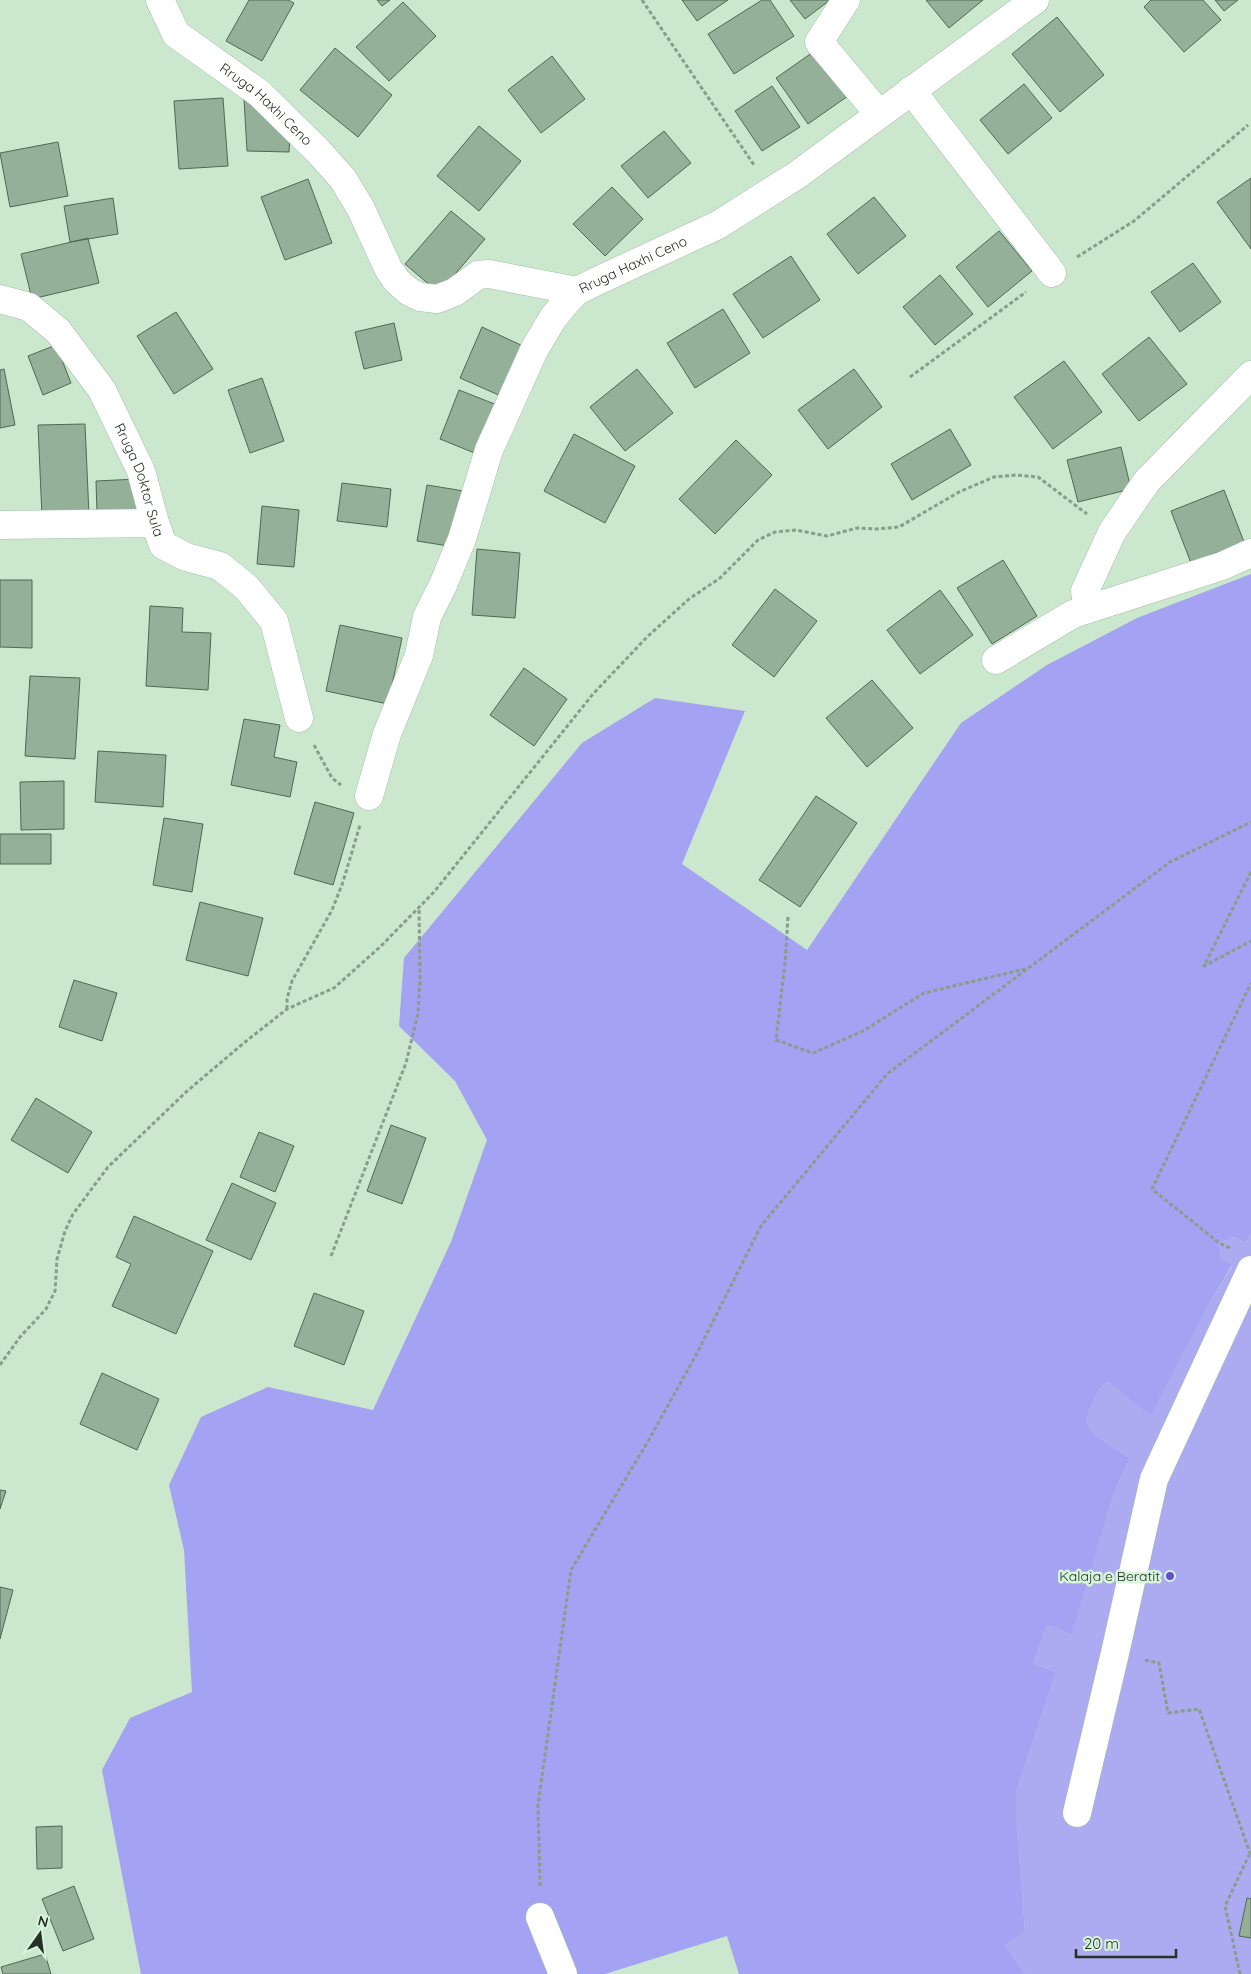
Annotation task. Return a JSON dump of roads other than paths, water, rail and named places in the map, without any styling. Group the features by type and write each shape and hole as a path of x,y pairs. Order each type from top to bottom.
{"lane":[{"name":"Rruga Haxhi Ceno","path":"160,0 176,34 259,93 318,150 342,179 361,209 388,268 396,280 408,291 420,297 437,298 455,292 478,275 489,274 577,291 718,225 797,175 1035,0"},
{"path":"846,0 819,42 879,114"},
{"path":"911,90 1052,273"},
{"path":"368,796 387,734 418,655 427,617 462,539 489,450 505,410 534,350 554,318 577,291"},
{"name":"Rruga Doktor Sula","path":"0,299 29,307 58,332 102,390 141,471 163,545 186,557 220,566 246,587 274,621 299,718"},
{"path":"1088,608 1085,591 1112,532 1147,481 1251,375"},
{"path":"0,525 155,523"},
{"path":"996,660 1073,614 1222,566 1251,553"},
{"path":"1077,1814 1154,1478 1243,1260"},
{"path":"540,1917 563,1974"}],"place":[{"name":"Kalaja e Beratit","path":"1170,1576"}]}
